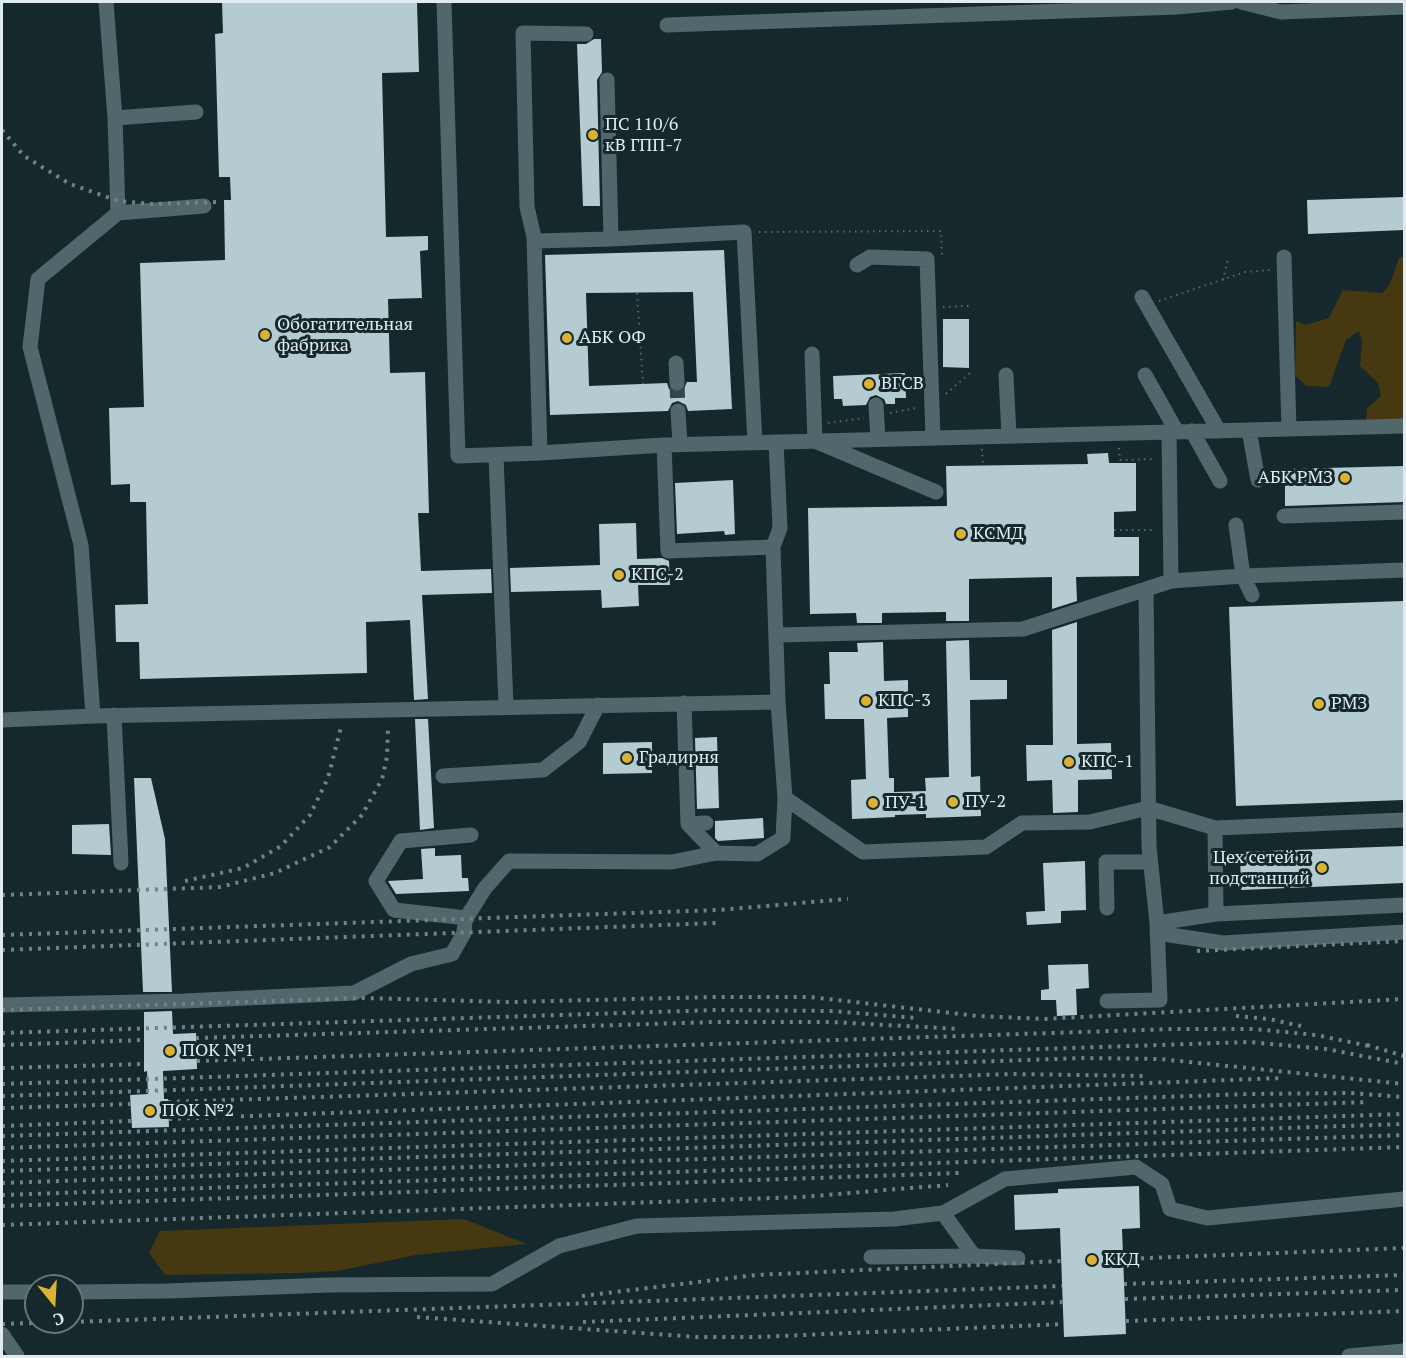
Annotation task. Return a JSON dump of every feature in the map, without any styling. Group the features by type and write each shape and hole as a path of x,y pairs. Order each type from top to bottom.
{"lane":[{"path":"105,2 115,118 118,213"},
{"path":"444,2 458,456 496,456 680,444 1404,426"},
{"path":"667,25 947,8 1232,2"},
{"path":"1240,2 1281,7 1404,7"},
{"path":"540,453 534,240 527,207 523,33 586,34"},
{"path":"607,80 611,239"},
{"path":"115,118 196,112"},
{"path":"93,716 81,545 30,347 38,279 118,213 204,206"},
{"path":"534,240 611,239 744,232 754,443"},
{"path":"857,265 870,257 927,259 933,437"},
{"path":"1284,263 1289,429"},
{"path":"1144,301 1219,431"},
{"path":"812,354 815,441"},
{"path":"676,363 677,383"},
{"path":"1006,375 1008,436"},
{"path":"1145,375 1180,431 1220,481"},
{"path":"876,405 878,439"},
{"path":"678,411 680,444"},
{"path":"1250,430 1258,480"},
{"path":"1171,581 1180,431"},
{"path":"815,441 936,492"},
{"path":"2,1005 184,1001 354,993 411,964 452,954 464,933 467,918 485,888 509,861 672,862 716,853 757,854 783,838 785,798 778,702 773,547 780,528 776,442"},
{"path":"664,445 668,551 773,547"},
{"path":"496,456 506,706"},
{"path":"1284,516 1404,512"},
{"path":"1236,525 1243,576 1252,595"},
{"path":"777,635 1023,629 1171,581 1404,570"},
{"path":"1107,1001 1160,1000 1148,808 1146,589"},
{"path":"2,720 506,706 778,702"},
{"path":"684,703 688,824 716,853"},
{"path":"443,776 543,770 579,742 598,705"},
{"path":"114,716 121,863"},
{"path":"785,798 863,852 986,847 1022,824 1090,822 1148,808 1215,828 1404,820"},
{"path":"688,824 706,823"},
{"path":"1215,828 1216,914"},
{"path":"467,918 394,910 376,881 401,841 471,835"},
{"path":"1107,908 1106,862 1150,862"},
{"path":"1400,905 1401,933 1223,943 1157,928 1216,914 1400,905"},
{"path":"84,1292 492,1284 559,1246 636,1226 894,1219 943,1213 1005,1179 1136,1167 1162,1184 1170,1209 1207,1218 1404,1199"},
{"path":"943,1213 974,1256"},
{"path":"871,1257 1018,1258"},
{"path":"2,1292 24,1292"},
{"path":"2,1334 17,1356"},
{"path":"1349,1356 1404,1351"}],"path":[{"path":"1223,279 1228,259"},
{"path":"1144,301 1284,263"},
{"path":"637,293 643,384"},
{"path":"1119,445 1120,460 1157,459"},
{"path":"982,449 983,466"},
{"path":"1114,530 1157,530"}],"shaded area":[{"path":"1404,256 1404,420 1366,420 1367,408 1381,396 1378,383 1360,366 1362,340 1359,331 1346,340 1329,387 1306,386 1295,375 1296,321 1306,325 1329,318 1343,290 1382,293 1389,286 1399,258"},
{"path":"464,1219 526,1244 416,1255 337,1271 299,1273 165,1275 149,1253 160,1231"}],"building":[{"name":"Обогатительная фабрика","path":"222,2 417,2 419,72 382,73 386,237 428,236 428,250 420,251 422,298 388,299 390,373 425,372 429,513 418,513 421,571 491,569 492,593 422,595 428,699 414,700 410,620 366,622 367,673 140,679 139,642 116,642 115,605 148,604 146,502 130,502 130,484 111,485 109,408 144,407 140,263 225,260 224,200 231,200 230,177 219,177 215,34 223,33"},
{"name":"ПС 110/6 кВ ГПП-7","path":"594,39 601,39 602,72 597,80 600,206 583,206 577,44 586,44"},
{"path":"1404,197 1404,230 1308,234 1307,200"},
{"name":"АБК ОФ","path":"724,250 732,409 688,411 686,405 678,401 672,403 668,411 550,415 545,255","holes":["693,292 697,382 687,382 683,391 677,393 669,389 667,383 589,386 586,293"]},
{"path":"943,319 969,319 969,368 943,367"},
{"name":"ВГСВ","path":"905,373 906,398 895,398 895,404 886,404 884,399 876,395 870,397 866,405 843,406 842,399 834,399 833,376"},
{"name":"КСМД","path":"1108,453 1109,463 1136,463 1136,511 1114,512 1114,537 1139,537 1139,576 1076,577 1077,601 1052,609 1052,577 969,579 969,621 946,621 946,612 882,613 882,623 857,623 856,613 810,614 808,508 947,506 946,466 1088,464 1087,454"},
{"name":"АБК РМЗ","path":"1404,466 1404,502 1285,506 1285,469"},
{"path":"733,480 735,534 725,535 724,531 677,534 675,483"},
{"path":"636,523 637,559 662,558 669,561 670,585 638,585 639,606 602,608 601,590 511,592 510,568 600,565 599,524"},
{"name":"РМЗ","path":"1404,601 1404,800 1236,806 1229,607"},
{"path":"1077,622 1077,744 1111,743 1112,779 1078,780 1078,812 1053,813 1052,780 1027,781 1026,745 1053,745 1052,630"},
{"path":"969,640 970,680 1007,680 1007,699 970,700 971,777 980,776 981,816 926,818 926,814 852,819 851,780 866,779 864,719 825,719 824,684 830,684 829,652 858,652 857,643 883,642 884,681 908,680 908,717 887,718 889,778 894,778 894,792 926,791 925,778 949,777 946,641"},
{"path":"415,719 428,719 434,828 420,830"},
{"path":"717,737 719,808 697,809 695,738"},
{"name":"Градирня","path":"652,742 652,773 603,774 603,743"},
{"path":"134,778 151,778 165,839 172,992 143,992"},
{"path":"763,818 764,838 718,841 715,838 715,821"},
{"path":"109,824 111,855 72,854 72,825"},
{"name":"Цех сетей и подстанций","path":"1404,846 1404,883 1241,890 1240,852"},
{"path":"435,848 435,856 461,855 462,878 468,878 469,891 396,894 388,881 423,879 421,849"},
{"path":"1085,861 1086,910 1061,911 1061,923 1027,925 1026,912 1045,911 1043,863"},
{"path":"1088,964 1089,988 1076,989 1077,1015 1057,1016 1056,1000 1041,1000 1041,990 1049,989 1048,965"},
{"path":"172,1011 173,1034 196,1033 197,1069 163,1071 164,1099 168,1099 169,1127 132,1128 130,1095 148,1094 147,1071 144,1072 144,1012"},
{"name":"ККД","path":"1139,1186 1140,1228 1122,1229 1126,1334 1064,1337 1060,1228 1015,1230 1014,1195 1058,1193 1058,1189"}],"tunnel":[{"path":"677,383 678,411"}],"railway":[{"path":"2,130 24,156 70,184 118,201 152,204 218,202"},
{"path":"185,881 243,868 281,846 310,815 328,778 341,727"},
{"path":"2,895 220,887 275,873 330,847 362,815 382,779 387,757 388,728"},
{"path":"2,935 718,910 848,899"},
{"path":"2,950 716,923"},
{"path":"1197,951 1404,941"},
{"path":"2,1010 360,998 510,1002 810,997 978,1016 1045,1019 1404,999"},
{"path":"2,1033 716,1010 831,1011 918,1018"},
{"path":"1236,1016 1269,1019 1301,1026"},
{"path":"196,1038 715,1022 831,1022 960,1029"},
{"path":"197,1061 1173,1029 1254,1029 1316,1035 1374,1047"},
{"path":"2,1045 143,1040"},
{"path":"2,1084 1249,1042 1326,1049 1404,1064"},
{"path":"1367,1045 1404,1056"},
{"path":"2,1096 1083,1058 1160,1059 1404,1084"},
{"path":"2,1068 144,1064"},
{"path":"168,1102 1012,1074 1143,1076"},
{"path":"169,1119 1283,1078"},
{"path":"2,1136 1250,1094 1350,1093 1404,1097"},
{"path":"2,1148 1369,1102"},
{"path":"2,1108 131,1104"},
{"path":"2,1161 1404,1114"},
{"path":"2,1126 131,1121"},
{"path":"2,1171 1404,1124"},
{"path":"2,1183 1404,1135"},
{"path":"2,1195 1404,1147"},
{"path":"2,1206 959,1173"},
{"path":"2,1225 801,1197 948,1185"},
{"path":"1123,1259 1404,1248"},
{"path":"582,1296 756,1275 1061,1261"},
{"path":"1124,1284 1404,1275"},
{"path":"84,1322 1062,1286"},
{"path":"1125,1299 1404,1290"},
{"path":"583,1322 1063,1302"},
{"path":"1126,1321 1404,1311"},
{"path":"417,1317 697,1337 756,1337 1064,1324"},
{"path":"2,1324 24,1323"}],"place":[{"name":"ПС 110/6 кВ ГПП-7","path":"593,135"},
{"name":"Обогатительная фабрика","path":"265,335"},
{"name":"АБК ОФ","path":"567,338"},
{"name":"ВГСВ","path":"869,384"},
{"name":"АБК РМЗ","path":"1345,478"},
{"name":"КСМД","path":"961,534"},
{"name":"КПС-2","path":"619,575"},
{"name":"КПС-3","path":"866,701"},
{"name":"РМЗ","path":"1319,704"},
{"name":"Градирня","path":"627,758"},
{"name":"КПС-1","path":"1069,762"},
{"name":"ПУ-2","path":"953,802"},
{"name":"ПУ-1","path":"873,803"},
{"name":"Цех сетей и подстанций","path":"1322,868"},
{"name":"ПОК №1","path":"170,1051"},
{"name":"ПОК №2","path":"150,1111"},
{"name":"ККД","path":"1092,1260"}]}
